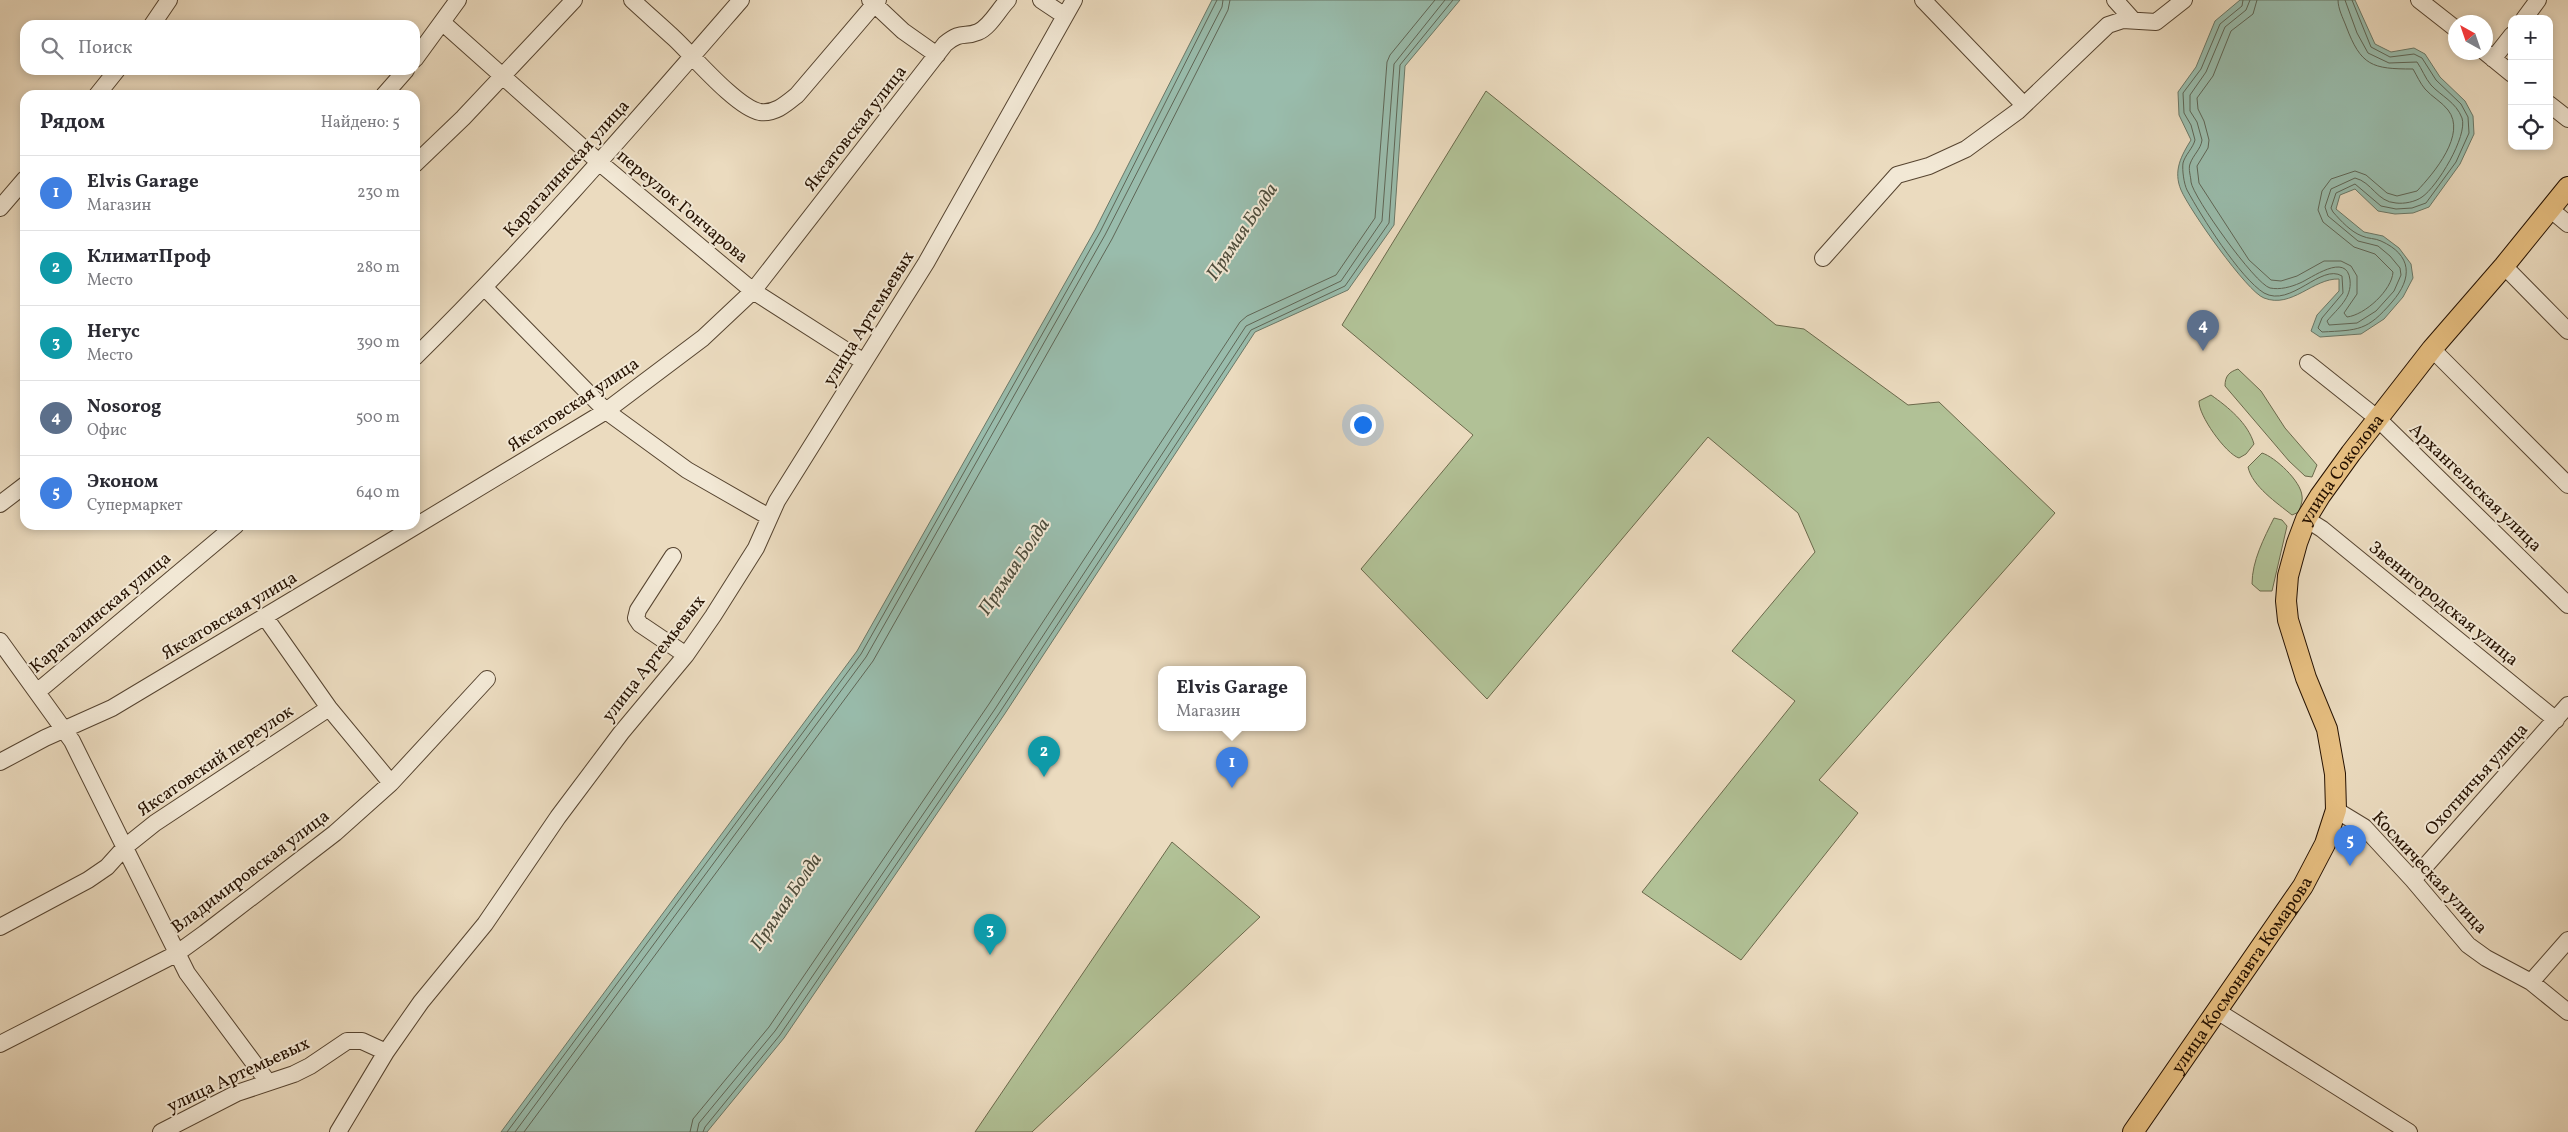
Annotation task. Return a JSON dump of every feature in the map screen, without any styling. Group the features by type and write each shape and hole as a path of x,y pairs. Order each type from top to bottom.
{"main road":[{"name":"улица Соколова","path":"2336,810 2335,774 2328,729 2306,678 2293,640 2286,601 2288,576 2306,519 2320,496 2377,418 2568,186"},
{"name":"улица Космонавта Комарова","path":"2133,1132 2303,886 2326,844 2336,810"}],"street":[{"path":"420,53 458,0"},
{"path":"420,159 574,0"},
{"path":"632,0 710,75 746,106 758,112 772,112 785,105 797,95 874,2 903,31 937,55"},
{"name":"Карагалинская улица","path":"420,353 484,288 600,163 741,0"},
{"name":"Яксатовская улица","path":"420,517 606,410 703,338 753,291 937,55 956,36 976,33 984,28 1008,0"},
{"path":"1041,0 1065,16"},
{"name":"улица Артемьевых","path":"161,1132 237,1092 310,1066 347,1041 362,1041 386,1052 421,1002 485,924 558,817 621,733 686,655 756,548 769,517 926,263 1074,0"},
{"path":"1923,0 2024,105"},
{"path":"2115,0 2133,20"},
{"path":"1822,258 1896,175 1929,166 1966,150 2024,105 2108,25 2123,20 2156,22 2184,0"},
{"path":"2419,0 2448,23"},
{"path":"2527,15 2538,0"},
{"path":"154,20 162,2"},
{"name":"переулок Гончарова","path":"443,23 600,163 753,291 864,362"},
{"path":"2493,52 2508,39"},
{"path":"2493,59 2508,71"},
{"path":"101,90 113,75"},
{"path":"388,90 402,75"},
{"path":"2550,105 2568,119"},
{"path":"0,208 20,184"},
{"path":"2550,209 2568,224"},
{"path":"2504,266 2568,331"},
{"path":"484,288 606,410 687,470 769,517"},
{"path":"2432,349 2568,485"},
{"name":"Архангельская улица","path":"2308,363 2377,418 2568,605"},
{"path":"0,504 20,488"},
{"name":"Звенигородская улица","path":"2306,519 2322,529 2556,720"},
{"name":"Карагалинская улица","path":"37,692 230,530"},
{"name":"Яксатовская улица","path":"64,730 112,708 265,617 397,530"},
{"path":"673,556 638,610 636,618 640,624 686,655"},
{"path":"265,617 328,708 390,783"},
{"path":"0,641 72,741 187,973 268,1082"},
{"name":"Владимировская улица","path":"0,1044 176,954 335,834 390,783 487,679"},
{"name":"Охотничья улица","path":"2413,880 2568,705"},
{"name":"Яксатовский переулок","path":"0,927 88,880 117,858 125,847 155,823 328,708"},
{"path":"0,762 64,730"},
{"name":"Космическая улица","path":"2336,810 2364,827 2413,880 2468,945 2486,958 2531,982 2568,1012"},
{"path":"2531,982 2568,940"},
{"path":"2217,1011 2409,1132"},
{"path":"338,1132 386,1052"}],"shaded area":[{"path":"1486,91 1776,325 1804,329 1908,405 1939,402 2055,513 1819,780 1858,813 1741,960 1642,892 1795,701 1732,651 1815,552 1798,513 1708,437 1487,699 1361,569 1473,435 1342,325"},
{"path":"2238,369 2261,391 2285,428 2317,465 2312,477 2305,476 2289,461 2225,386 2228,375"},
{"path":"2211,395 2237,416 2251,436 2254,444 2246,454 2239,458 2220,442 2203,415 2199,401"},
{"path":"2262,453 2280,464 2301,490 2302,502 2299,512 2292,515 2266,494 2254,481 2248,467"},
{"path":"2274,518 2282,520 2287,526 2272,591 2260,591 2252,584 2254,567 2259,550"},
{"path":"1172,842 1260,917 1032,1132 975,1132"}],"water":[{"name":"Прямая Болда","path":"1212,0 1460,0 1405,66 1394,225 1348,290 1255,332 1004,715 784,1038 707,1132 501,1132 857,651 1095,230"},
{"path":"2240,0 2355,0 2375,44 2391,52 2414,48 2425,54 2440,77 2465,101 2473,116 2474,134 2460,164 2429,207 2413,213 2395,214 2378,211 2355,189 2340,195 2336,209 2364,232 2383,236 2399,248 2411,264 2413,278 2403,297 2384,319 2361,334 2320,337 2311,331 2317,315 2339,291 2339,279 2320,283 2284,300 2264,298 2256,292 2219,249 2181,190 2178,176 2179,164 2191,140 2179,115 2178,92 2196,67 2215,21"}],"place":[{"name":"Nosorog","path":"2203,351"},
{"name":"КлиматПроф","path":"1044,777"},
{"name":"Elvis Garage","path":"1232,788"},
{"name":"Эконом","path":"2350,866"},
{"name":"Негус","path":"990,955"}]}
